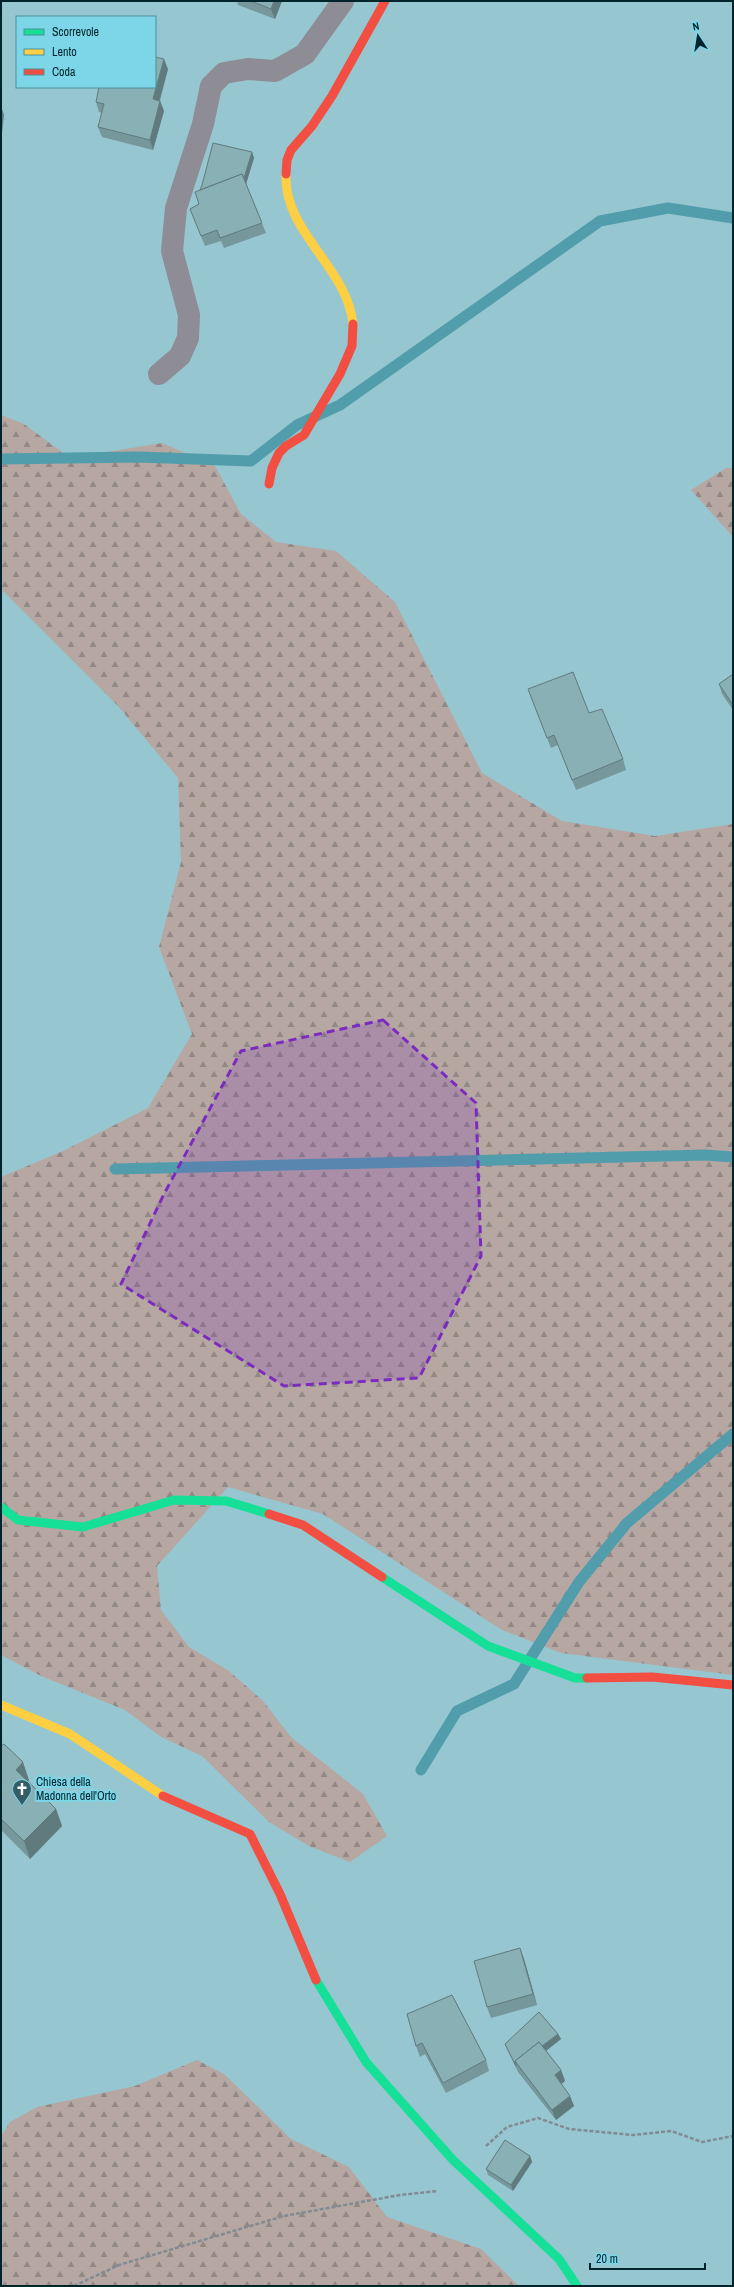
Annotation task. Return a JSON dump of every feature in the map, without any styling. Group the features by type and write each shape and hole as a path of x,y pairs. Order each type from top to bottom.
{"street":[{"path":"159,374 180,356 188,338 189,315 172,251 176,208 203,124 211,86 224,73 248,69 275,71 305,54 343,1"},
{"path":"269,484 272,465 284,447 303,437 346,362 354,337 353,321 340,282 311,244 291,203 284,178 287,158 318,116 385,1"},
{"path":"1,1507 18,1520 83,1527 174,1500 226,1501 303,1525 488,1646 575,1678 652,1677 733,1685"},
{"path":"1,1705 70,1734 171,1801 250,1834 280,1894 318,1985 366,2062 452,2160 559,2259 577,2286"}],"path":[{"path":"452,2160 471,2156 491,2143 507,2127 538,2118 569,2129 634,2135 671,2131 702,2142 733,2136"},
{"path":"74,2286 119,2265 284,2216 400,2195 480,2186"}],"highlighted area":[{"path":"383,1020 476,1103 481,1256 419,1378 284,1386 121,1284 164,1194 241,1051"}],"green space":[{"path":"1,415 24,424 70,458 162,443 215,466 241,514 276,542 336,551 395,602 482,773 562,821 655,836 733,824 733,1675 561,1653 502,1630 323,1514 228,1487 157,1566 161,1610 189,1647 229,1671 263,1701 291,1737 363,1794 387,1836 350,1862 309,1846 269,1822 202,1756 161,1737 125,1710 41,1676 1,1655 1,1177 63,1151 148,1108 192,1034 159,947 181,862 178,778 118,706 1,589"},
{"path":"726,468 733,468 733,537 691,490"},
{"path":"197,2060 224,2074 291,2139 349,2167 387,2217 481,2249 519,2286 1,2286 1,2136 10,2122 37,2107 135,2086"}],"building":[{"path":"251,1 274,1 271,9"},
{"path":"156,57 164,59 153,99 160,101 150,140 98,127 104,104 96,102 99,88 156,88"},
{"path":"213,143 252,152 244,178 242,174 200,190 202,185"},
{"path":"242,174 262,223 220,238 217,230 201,236 190,209 199,204 195,192"},
{"path":"573,672 589,713 602,709 623,759 572,780 554,735 547,738 528,689"},
{"path":"733,674 733,705 719,684"},
{"name":"Chiesa della Madonna dell'Orto","path":"4,1744 23,1762 16,1770 56,1809 24,1841 1,1819 1,1746"},
{"path":"520,1948 533,1994 487,2007 474,1961"},
{"path":"452,1995 486,2060 443,2083 422,2043 416,2046 407,2014"},
{"path":"539,2012 558,2034 542,2046 539,2042 515,2061 516,2066 505,2044"},
{"path":"539,2042 561,2070 555,2075 570,2096 552,2110 515,2061"},
{"path":"505,2140 530,2156 511,2185 486,2169"}],"waterway":[{"path":"1,459 138,457 251,461 297,425 340,405 600,221 668,208 733,218"},
{"path":"115,1169 706,1155 733,1157"},
{"path":"421,1770 457,1711 514,1684 579,1582 627,1523 733,1434"}],"traffic: fast":[{"path":"1,1507 18,1520 83,1527 174,1500 226,1501 269,1514"},
{"path":"382,1577 488,1646 575,1678 587,1678"},
{"path":"316,1980 366,2062 453,2160 559,2259 577,2286"}],"traffic: slow":[{"path":"286,174 288,195 294,214 340,285 349,304 353,324"},
{"path":"1,1705 70,1734 163,1796"}],"traffic: jam":[{"path":"286,174 287,160 291,150 312,126 332,96 385,1"},
{"path":"269,484 272,468 279,453 286,446 304,435 340,374 352,346 353,324"},
{"path":"269,1514 303,1525 382,1577"},
{"path":"587,1678 652,1677 733,1685"},
{"path":"163,1796 250,1834 280,1894 316,1980"}],"place":[{"name":"Chiesa della Madonna dell'Orto","path":"22,1806"}]}
